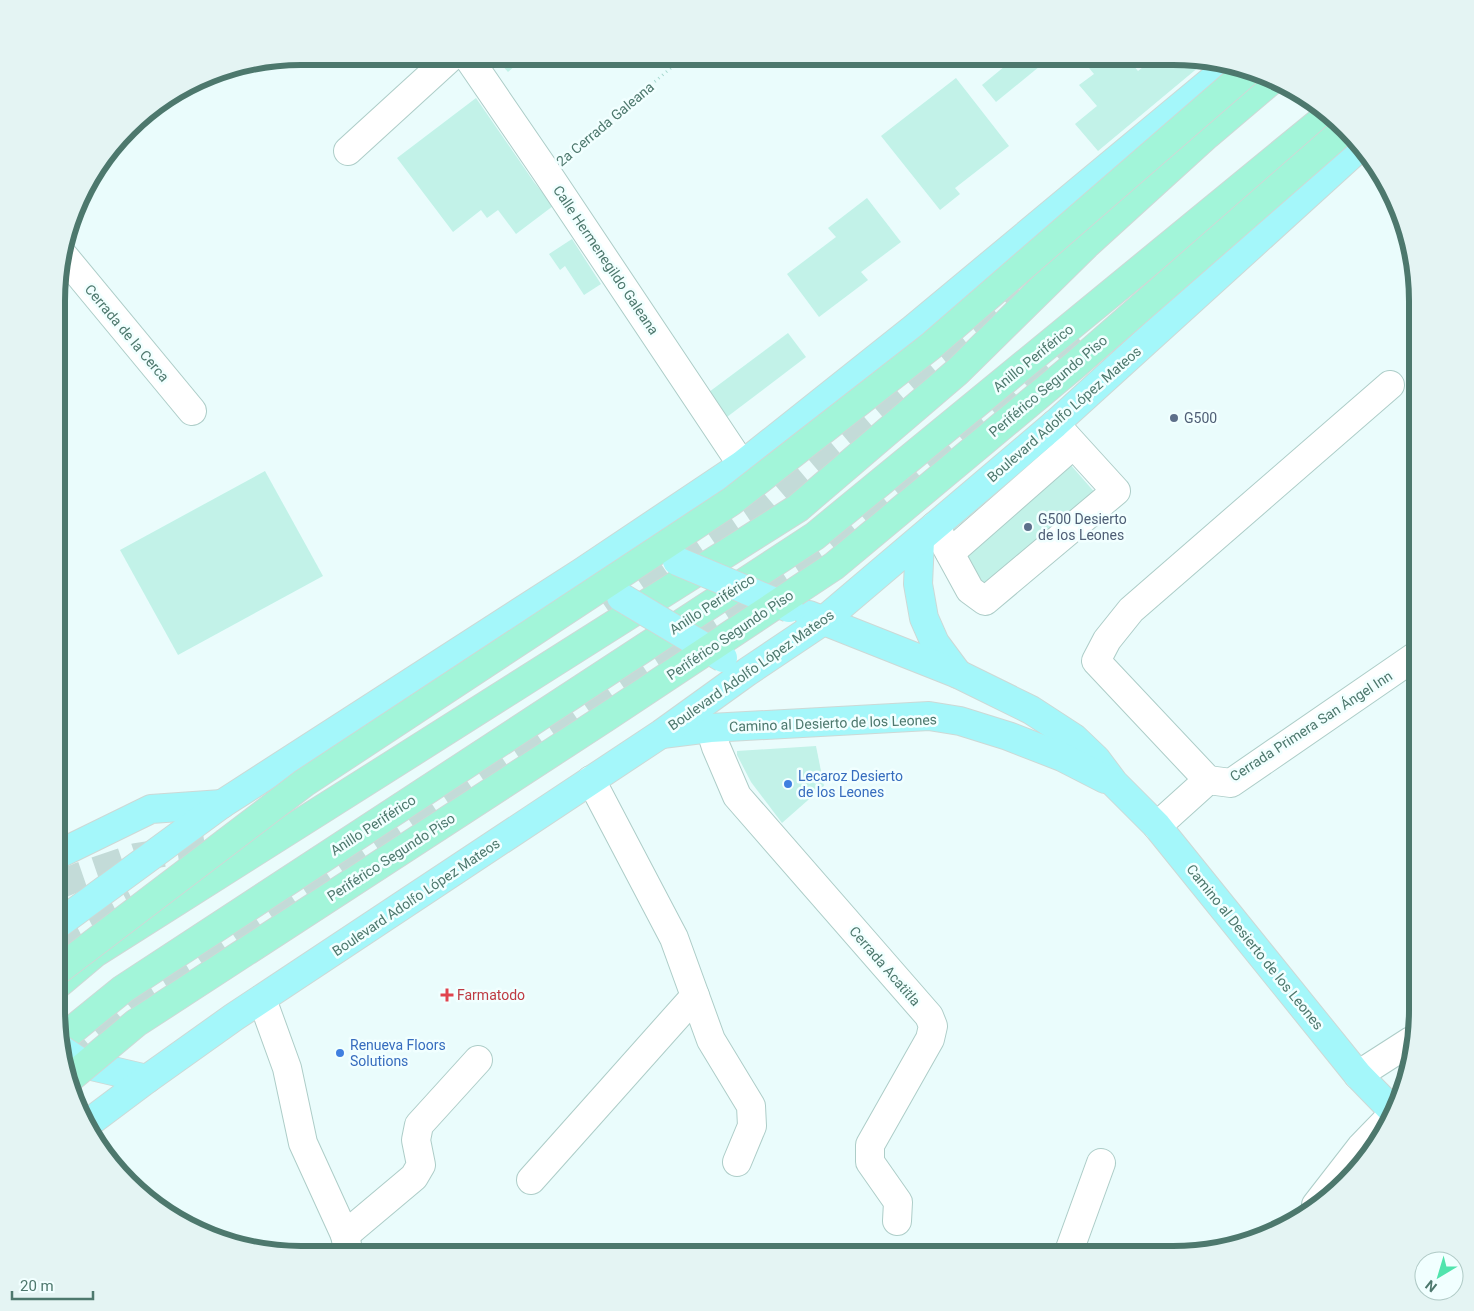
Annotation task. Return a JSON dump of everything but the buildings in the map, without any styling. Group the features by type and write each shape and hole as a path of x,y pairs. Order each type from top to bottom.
{"highway":[{"path":"65,965 304,783 732,501 931,346 1243,76"},
{"path":"65,977 95,953 798,508 958,372 1086,245 1207,135 1267,85"},
{"name":"Anillo Periférico","path":"67,1035 122,989 815,536 1331,126"},
{"name":"Periférico Segundo Piso","path":"72,1064 596,724 834,566 1075,365 1332,126"},
{"path":"1032,287 1086,245"}],"main road":[{"path":"65,919 222,804 582,572 742,465 913,330 1223,71"},
{"name":"Boulevard Adolfo López Mateos","path":"91,1117 262,999 661,734 747,672 823,621 1055,424 1355,151"},
{"path":"927,533 918,584 924,618 936,643 958,674"},
{"name":"Camino al Desierto de los Leones","path":"631,540 789,608 958,674 1031,710 1074,738 1096,758 1114,783 1157,826 1358,1075 1388,1107"},
{"path":"582,572 747,672"},
{"name":"Camino al Desierto de los Leones","path":"661,734 710,728 929,716 960,721 1008,736 1062,757 1114,783"},
{"path":"65,851 151,809 222,804"},
{"path":"72,1064 147,1079"}],"street":[{"path":"348,151 442,65"},
{"name":"Calle Hermenegildo Galeana","path":"473,65 742,465"},
{"name":"Cerrada de la Cerca","path":"67,270 192,411"},
{"path":"1157,826 1208,780 1096,661 1107,640 1131,610 1390,385"},
{"path":"927,533 950,553 970,590 986,602 1116,492 1055,424"},
{"path":"950,553 1073,445"},
{"name":"Cerrada Primera San Ángel Inn","path":"1208,780 1231,783 1409,661"},
{"name":"Cerrada Acatitla","path":"710,728 737,796 929,1016 933,1026 930,1039 870,1145 870,1162 898,1202 897,1221"},
{"path":"591,780 674,938 711,1040 750,1106 752,1126 737,1162"},
{"path":"531,1180 695,996"},
{"path":"262,999 288,1068 303,1143 347,1245 414,1177 421,1165 416,1140 419,1125 478,1060"},
{"path":"1358,1075 1407,1043"},
{"path":"1332,1184 1373,1135"},
{"path":"1071,1246 1101,1163"}],"path":[{"name":"2a Cerrada Galeana","path":"547,173 674,65"}],"tunnel":[{"path":"609,612 768,505 941,358 1022,294"},
{"path":"70,1056 134,1002 189,969 650,661 827,548 1079,336"},
{"path":"65,883 136,857 234,842"},
{"path":"65,941 74,934 134,903"}],"place":[{"name":"G500","path":"1174,418"},
{"name":"G500 Desierto de los Leones","path":"1028,527"},
{"name":"Lecaroz Desierto de los Leones","path":"788,784"},
{"name":"Farmatodo","path":"447,995"},
{"name":"Renueva Floors Solutions","path":"340,1053"}]}
